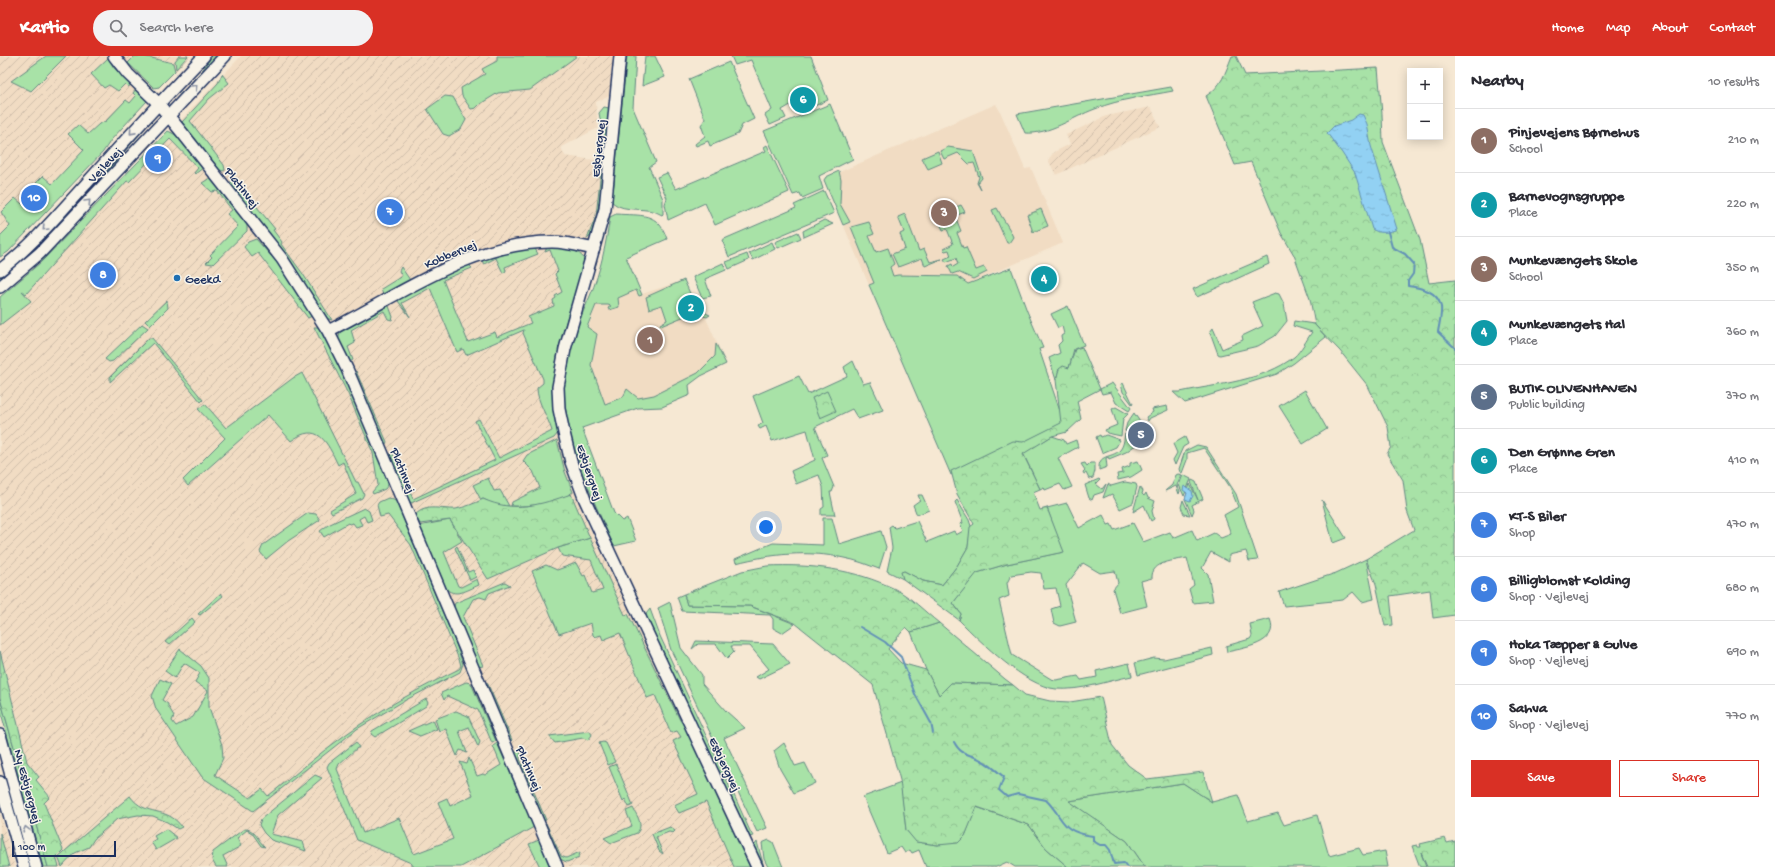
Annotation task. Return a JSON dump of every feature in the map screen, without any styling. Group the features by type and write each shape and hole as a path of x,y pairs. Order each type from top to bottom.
{"street":[{"name":"Platinvej","path":"114,56 128,74 158,103 282,260 328,332 353,383 557,867"},
{"name":"Vejlevej","path":"0,270 26,247 55,217 158,103 204,56"},
{"name":"Vejlevej","path":"0,287 40,253 225,56"},
{"name":"Esbjergvej","path":"620,56 605,209 565,349 558,387 559,409 571,462 606,548 726,797 757,867"},
{"name":"Kobbervej","path":"328,332 451,265 478,256 533,243 571,244 594,249"},
{"name":"Ny Esbjergvej","path":"0,735 36,867"},
{"name":"Ny Esbjergvej","path":"0,782 24,867"}],"shaded area":[{"path":"0,56 190,56 159,88 152,88 144,103 99,155 18,241 0,256"},
{"path":"241,56 614,56 610,96 596,102 598,128 561,147 565,156 602,161 599,208 586,261 556,358 552,390 552,411 566,471 583,515 692,743 747,867 59,867 56,857 63,850 44,803 50,796 36,779 39,776 27,762 0,651 0,306 19,291 26,294 168,134"},
{"path":"996,104 1025,169 1031,168 1063,243 968,284 957,276 898,275 869,285 825,182 828,177"},
{"path":"1151,107 1160,127 1056,175 1048,160 1054,152 1070,144 1066,135 1106,116"},
{"path":"646,247 626,257 642,294 684,280 697,309 705,316 726,364 701,376 689,385 690,395 663,407 638,408 590,425 572,376 596,304 606,250"},
{"path":"0,813 15,867 0,867"}],"green space":[{"path":"46,56 66,56 31,91 11,81"},
{"path":"135,56 143,56 173,63 175,71 159,87 154,88 128,63"},
{"path":"179,56 188,56 176,69 175,61"},
{"path":"212,56 219,56 175,103 174,101 201,72"},
{"path":"497,56 577,56 530,90 498,93 476,108 471,109 462,96 461,88 485,74 482,69 497,61"},
{"path":"627,56 636,56 633,108 656,162 649,167 663,199 662,215 650,210 623,208 612,202"},
{"path":"645,56 655,56 665,77 642,86"},
{"path":"731,56 811,56 828,100 812,107 799,100 782,110 786,118 770,125 765,115 772,110 751,60 735,65"},
{"path":"1232,56 1236,56 1245,75 1378,68 1383,142 1420,240 1429,283 1455,280 1455,615 1433,618 1430,590 1390,596 1393,625 1385,626 1376,584 1366,559 1414,530 1407,511 1403,480 1387,454 1391,447 1388,427 1368,386 1340,351 1315,325 1310,299 1294,255 1281,233 1251,162 1235,165 1206,96 1216,88 1225,73"},
{"path":"108,58 114,68 131,85 128,87 125,84 118,91 109,85 104,88 91,74"},
{"path":"729,62 754,119 742,125 738,134 710,146 708,141 696,146 695,144 705,136 701,125 705,119 689,79"},
{"path":"222,74 229,83 209,99 190,121 224,165 225,170 223,171 220,170 182,122 218,83"},
{"path":"1171,87 1173,91 1134,98 1104,106 1087,112 1061,125 1034,133 1025,133 1017,114"},
{"path":"136,89 147,101 111,140 103,152 8,252 0,257 0,236 10,226 1,212 15,198 28,209 44,191 36,183 43,176 52,184 84,150 68,134 78,125 88,134 99,124 106,121 126,100 130,103 136,96 133,93"},
{"path":"445,96 453,97 466,120 461,129 449,136 443,134 427,109"},
{"path":"830,104 853,159 819,176 823,189 802,198 800,193 793,195 764,131"},
{"path":"604,107 609,108 603,180 594,233 587,239 596,216 602,161 598,156 601,124 599,113"},
{"path":"153,119 118,159 94,190 23,262 0,281 0,276"},
{"path":"168,131 179,137 203,168 195,174 194,173 198,168 170,139 129,182 127,181 26,294 22,291 31,301 0,325 0,297 41,262"},
{"path":"767,145 789,192 715,225 705,203 668,220 665,204 667,198 657,177 667,173 676,189 766,151 764,147"},
{"path":"948,147 973,151 982,178 978,183 981,190 977,183 979,177 974,163 969,164 958,153 944,159 940,151"},
{"path":"938,151 942,163 928,169 922,158"},
{"path":"839,171 841,180 840,204 850,222 843,225 824,180 826,177"},
{"path":"210,178 247,224 247,231 213,264 206,263 212,257 210,255 238,226 227,214 232,210 217,191 212,192 202,183"},
{"path":"235,180 275,229 273,230 282,242 281,244 303,274 332,320 326,318 290,264 231,187 231,181"},
{"path":"824,191 834,213 729,257 722,240 796,208 794,205"},
{"path":"961,205 965,212 955,216 961,231 957,233 963,248 966,247 976,270 984,267 987,272 973,279 958,272 952,274 948,266 952,264 953,267 958,264 956,258 946,262 944,259 951,256 949,250 945,251 943,249 953,244 947,229 943,230 936,215"},
{"path":"997,208 1010,229 1013,237 1009,243 1007,243 992,210"},
{"path":"1041,209 1048,226 1033,232 1027,215"},
{"path":"616,214 641,215 654,219 663,230 667,239 626,257 642,295 639,296 636,290 618,298 619,307 609,310 608,308 611,306 596,305 587,327 597,334 591,365 605,404 623,397 627,389 638,398 654,395 698,373 715,356 716,344 726,364 701,376 689,385 690,395 662,407 638,408 582,428 614,513 622,521 627,518 636,541 614,546 596,507 579,463 567,418 564,396 566,366 571,345 597,277 605,247 610,217"},
{"path":"905,214 919,251 924,249 930,262 942,259 925,266 922,258 898,267 892,254 905,249 900,234 904,232 898,217"},
{"path":"824,220 833,224 804,237 803,231"},
{"path":"869,222 874,234 869,236 876,252 888,248 894,264 890,267 893,276 957,276 968,284 1011,268 1043,348 1039,349 1065,426 951,475 869,285 874,283 851,227"},
{"path":"798,232 801,238 778,248 775,242"},
{"path":"256,239 280,266 312,316 308,318 258,253 252,257 244,247 248,242"},
{"path":"772,242 775,249 753,260 749,253"},
{"path":"534,247 538,254 505,267 506,271 503,273 496,258 484,264 482,261 485,258"},
{"path":"547,247 573,250 578,252 585,260 556,360 553,393 558,433 554,438 411,503 408,501 388,454 393,454 413,499 495,460 475,421 479,419 499,458 552,431 537,393 537,388 543,383 543,379 523,333 524,330 466,355 463,349 457,352 430,288 402,303 410,317 398,301 399,298 468,264 472,268 443,280 468,342 495,332 497,337 531,323 528,317 554,306 553,300 556,298 555,296 562,292 555,274 558,271 550,250 545,252"},
{"path":"747,254 749,260 729,269 726,262"},
{"path":"1267,257 1269,264 1197,297 1193,289"},
{"path":"723,263 726,270 705,279 711,296 702,298 693,277"},
{"path":"401,267 410,280 383,295 381,289 402,276 399,271"},
{"path":"684,280 697,309 710,315 707,317 692,313 661,326 660,324 667,320 662,305 649,309 646,297"},
{"path":"1275,293 1279,294 1284,304 1287,321 1275,336 1258,346 1220,355 1218,354 1210,332 1213,328 1222,349 1243,340 1242,336 1263,326 1252,302"},
{"path":"167,300 168,308 150,326 145,321"},
{"path":"387,305 389,306 393,317 392,320 388,319 384,311 351,330 355,343 348,347 353,360 350,362 348,361 338,341 340,332"},
{"path":"1068,306 1084,345 1074,349 1069,368 1059,369 1056,380 1049,358 1060,353 1058,345 1062,341 1061,336 1064,334 1062,326 1058,328 1051,314"},
{"path":"1294,321 1314,324 1326,337 1294,363 1277,374 1185,403 1173,392 1225,384 1254,377 1282,365 1297,354 1312,332 1293,326"},
{"path":"142,324 148,328 113,361 109,362 105,359"},
{"path":"314,327 318,327 348,382 388,479 388,485 385,489 373,494 372,492 378,485 373,453 348,394"},
{"path":"149,338 152,338 203,400 201,402 153,343 110,382 110,377"},
{"path":"1082,347 1100,389 1077,401 1081,419 1067,432 1052,436 1023,454 1040,489 1033,492 1040,510 1047,508 1064,552 1007,564 977,573 953,603 961,614 959,620 903,579 901,572 904,571 923,581 942,585 957,566 968,547 970,527 974,524 957,494 951,471 1013,441 1023,442 1061,423 1056,380 1059,369 1063,366 1069,368 1075,349"},
{"path":"853,361 863,384 870,382 883,410 858,419 852,409 815,427 827,455 822,458 834,487 832,492 830,492 835,515 821,515 821,509 824,507 823,487 819,475 796,484 791,471 815,460 807,430 772,441 766,426 760,429 758,426 763,423 753,396 799,376 808,394 847,376 844,367"},
{"path":"356,371 387,442 386,444 384,443 355,376"},
{"path":"302,373 356,482 358,482 364,494 362,498 332,513 330,510 356,494 343,462 338,465 325,442 315,434 308,433 300,435 291,441 268,415 188,486 183,480 225,438 198,409 205,404 226,428 293,378"},
{"path":"1112,383 1131,408 1129,411 1116,403 1111,392 1102,394 1100,389"},
{"path":"1123,383 1133,404 1123,392 1121,384"},
{"path":"1305,390 1327,429 1303,444 1279,406"},
{"path":"827,391 836,411 820,418 812,398"},
{"path":"1167,406 1168,410 1150,418 1148,421 1146,417 1153,412 1152,409"},
{"path":"1116,407 1128,414 1123,419 1121,436 1107,433 1105,430 1117,425 1112,409"},
{"path":"1134,413 1140,422 1133,426 1137,437 1125,431 1127,423"},
{"path":"1125,434 1137,440 1137,444 1126,452 1109,459 1108,457 1106,458 1107,467 1099,470 1099,465 1103,459 1120,450"},
{"path":"1100,435 1101,437 1106,435 1120,440 1116,447 1102,453 1096,437"},
{"path":"1052,436 1064,440 1066,444 1076,440 1078,447 1058,458 1072,487 1064,490 1060,484 1045,490 1044,487 1040,489 1023,453"},
{"path":"1185,437 1188,444 1183,447 1175,465 1173,460 1177,453 1173,444"},
{"path":"557,440 565,472 573,492 552,502 526,506 511,506 512,502 540,488 533,471 523,461 527,455"},
{"path":"1197,445 1206,447 1236,494 1258,560 1249,561 1246,551 1229,555 1229,562 1211,552 1202,568 1208,574 1213,601 1193,603 1189,589 1194,585 1187,558 1170,561 1155,568 1152,578 1141,581 1147,606 1120,613 1113,589 1118,583 1115,571 1100,573 1083,563 1066,585 1076,622 1060,626 1054,623 1051,609 1060,606 1056,588 1044,589 1041,573 1031,572 1011,575 1007,583 1009,596 999,600 1012,655 1051,679 1056,680 1078,676 1081,680 1097,677 1096,671 1129,663 1132,676 1075,689 1056,689 1044,686 1017,672 1004,662 959,620 961,614 953,603 976,573 1007,564 1063,552 1047,508 1067,503 1079,528 1103,515 1108,525 1111,524 1114,530 1133,523 1143,542 1170,532 1173,538 1192,530 1197,541 1214,533 1221,538 1231,534 1224,515 1238,507 1230,487 1204,448 1187,453 1187,460 1182,473 1180,472 1179,469 1185,451"},
{"path":"1138,461 1142,470 1131,477 1118,480 1117,474 1123,473 1122,469 1130,466 1130,463"},
{"path":"1085,463 1087,466 1090,463 1095,463 1093,478 1089,479 1086,473 1084,474 1083,472 1085,470 1081,464"},
{"path":"1176,475 1182,475 1177,485 1180,491 1179,494 1176,486 1165,491 1172,485"},
{"path":"1183,475 1191,479 1184,496 1179,485"},
{"path":"488,478 494,491 500,490 509,506 498,506 483,499 481,500 473,485"},
{"path":"1099,479 1100,480 1096,484 1102,489 1106,484 1103,492 1094,495 1092,500 1089,498 1085,485"},
{"path":"1192,480 1196,482 1203,499 1192,505 1194,510 1192,515 1185,499 1190,484 1198,500 1191,482"},
{"path":"1125,482 1136,484 1137,487 1133,503 1120,509 1112,494 1103,498 1108,484 1111,486"},
{"path":"1140,487 1144,496 1146,493 1148,498 1155,501 1152,511 1154,519 1151,521 1144,505 1133,512"},
{"path":"571,494 590,538 558,548 488,579 450,520 420,524 415,515 424,509 456,509 483,499 505,506 527,506"},
{"path":"918,495 922,495 929,510 917,515 913,505 920,500"},
{"path":"388,498 396,501 456,644 463,664 460,672 402,702 357,729 253,811 202,777 156,709 152,696 160,679 171,684 162,700 168,704 174,716 172,721 176,726 193,717 208,691 195,682 200,673 184,663 175,678 165,671 180,649 201,666 209,678 209,707 222,745 223,758 215,775 250,798 262,789 268,796 335,742 359,725 401,699 459,669 461,666 460,662 411,545 388,515 380,517 377,505 379,502"},
{"path":"957,500 971,526 968,547 957,566 942,585 923,581 904,571 902,573 903,579 887,571 892,548 889,527 892,525 895,528 917,521 927,542 954,531 956,535 963,531 960,524 963,523 955,502"},
{"path":"1183,500 1190,515 1184,514 1181,507"},
{"path":"1322,500 1346,538 1333,543"},
{"path":"364,508 369,511 372,520 367,522 364,516 359,519 362,525 356,527 353,523 348,523 324,537 320,531 328,525"},
{"path":"308,513 316,514 320,520 288,541 266,559 260,552 263,545"},
{"path":"823,518 832,518 839,544 881,531 886,547 879,569 848,559 817,554 776,555 736,563 735,559 773,543 823,545"},
{"path":"450,520 462,541 444,552 458,586 461,587 477,579 479,585 457,593 448,591 444,587 418,526"},
{"path":"590,538 625,615 628,614 680,720 686,728 751,867 734,867 706,802 679,813 674,805 698,794 673,741 681,737 677,731 671,733 655,695 647,698 620,633 603,640 601,635 595,637 593,635 591,623 559,634 532,571 546,565 557,570 576,563 583,576 585,575 592,593 603,590 591,560 562,556 558,548"},
{"path":"457,546 468,572 473,570 476,577 470,580 455,548"},
{"path":"1366,559 1374,599 1362,602 1353,592 1343,600 1284,606 1279,592 1336,573"},
{"path":"767,566 816,567 848,572 880,582 907,596 939,623 911,632 906,627 888,649 901,663 926,670 939,695 951,683 1013,685 1025,695 1050,701 1070,702 1101,697 1112,745 1128,765 1147,779 1203,772 1212,802 1183,783 1069,801 1127,841 1145,867 1068,867 1046,848 1029,825 977,807 965,836 958,843 938,845 916,842 906,830 900,780 873,685 795,623 750,606 687,605 684,594 742,571"},
{"path":"505,582 510,585 489,593 486,599 480,597 473,599 463,617 483,666 478,667 453,610 455,603"},
{"path":"221,593 223,596 200,615 198,614"},
{"path":"684,594 687,605 750,606 795,624 782,633 773,628 773,619 770,615 682,611 677,597"},
{"path":"670,602 681,648 702,675 702,684 726,711 745,728 724,738 767,828 757,832 671,650 658,608"},
{"path":"650,609 660,636 732,792 728,794 646,621 646,614"},
{"path":"192,618 195,622 169,645 165,642"},
{"path":"1270,619 1272,627 1270,634 1265,639 1250,646 1227,652 1226,646 1250,639 1252,636 1250,624"},
{"path":"939,623 1013,685 951,683 939,695 926,670 911,632"},
{"path":"696,641 773,644 790,664 759,679 756,677 769,669 750,646 731,646 734,652 727,659 716,644 698,644 692,649"},
{"path":"1212,648 1213,655 1138,675 1135,663 1154,658 1164,659"},
{"path":"0,651 27,762 39,777 36,780 50,797 44,803 63,850 56,857 59,867 48,867 0,698"},
{"path":"466,682 471,683 496,741 492,743 478,710 447,696 444,700 441,693"},
{"path":"487,682 512,740 510,742 486,687"},
{"path":"0,698 48,867 43,867 0,709"},
{"path":"426,699 428,703 426,706 375,737 371,734 372,731"},
{"path":"456,711 468,716 480,742 478,747 469,727 459,731 467,753 460,750 457,756 446,729 439,731 435,719"},
{"path":"433,720 437,729 420,736 408,731"},
{"path":"590,731 592,735 588,740 583,738 555,743 549,736"},
{"path":"356,742 359,748 357,748 339,764 337,769 363,833 399,818 414,854 453,839 438,802 447,798 450,806 473,795 460,762 467,764 469,758 477,776 483,774 485,775 501,765 493,746 497,743 534,827 461,867 414,867 411,863 357,840 327,767 329,763"},
{"path":"599,743 606,743 615,762 608,765"},
{"path":"784,743 795,766 805,763 815,783 794,793 780,769 774,751"},
{"path":"521,750 520,759 546,820 542,822 514,753"},
{"path":"616,764 633,805 629,807 625,799 623,801 609,767"},
{"path":"315,775 322,778 278,815 271,834 303,842 306,851 271,840 259,825 261,819"},
{"path":"901,783 906,830 917,842 938,845 965,836 976,807 1029,825 1046,848 1068,867 1015,867 1007,862 996,867 926,867 919,850 912,853 910,850 905,853 901,847 887,853 863,797"},
{"path":"1183,783 1212,802 1238,795 1248,821 1278,813 1284,825 1317,815 1329,856 1359,848 1363,855 1385,851 1388,867 1145,867 1127,841 1068,801"},
{"path":"734,795 753,836 749,837 746,834 729,797"},
{"path":"130,796 136,803 143,807 163,813 176,820 182,827 178,829 153,816 138,815 117,819 94,839 89,847 75,853 62,867 58,857"},
{"path":"633,808 640,824 637,833 611,843 604,838 632,826 626,811"},
{"path":"546,823 561,856 566,858 580,852 579,857 567,862 557,858 543,824"},
{"path":"670,827 675,831 673,833 669,832 656,837 663,854 659,851 652,834"},
{"path":"166,829 177,838 156,850 151,842 156,839 154,836"},
{"path":"244,829 248,829 254,833 265,847 261,846 252,833 247,830 237,838 241,846 223,856 228,867 216,867 212,860 213,852"},
{"path":"0,833 9,867 0,867"},
{"path":"1445,838 1447,843 1455,841 1455,867 1427,867 1421,853 1426,867 1420,867 1412,846 1417,845 1418,847 1421,847 1420,844"},
{"path":"539,840 550,867 540,867 529,844"},
{"path":"769,840 773,842 783,867 768,867 764,859 762,843"},
{"path":"757,842 764,867 760,867 752,849"}],"water":[{"path":"1359,114 1363,115 1367,124 1371,146 1397,229 1391,231 1381,232 1372,229 1355,173 1327,133 1334,126 1351,120"},
{"path":"1184,486 1192,491 1193,496 1190,501 1185,499 1187,493 1183,490"}],"waterway":[{"path":"1388,232 1392,247 1405,254 1414,264 1413,274 1408,281 1408,286 1424,289 1437,297 1441,307 1438,332 1455,348"},
{"path":"860,627 885,642 901,657 915,694 931,723 933,733"},
{"path":"954,742 960,750 984,762 1004,777 999,790 1007,797 1018,794 1046,800 1064,824 1074,831 1093,836 1093,841 1100,845 1106,845 1110,850 1114,864 1124,863 1127,867"}],"place":[{"name":"Den Grønne Gren","path":"803,100"},
{"name":"Hoka Tæpper & Gulve","path":"158,159"},
{"name":"Sahva","path":"34,198"},
{"name":"KT-S Biler","path":"390,212"},
{"name":"Munkevængets Skole","path":"944,213"},
{"name":"Billigblomst Kolding","path":"103,275"},
{"name":"Geekd","path":"177,278"},
{"name":"Munkevængets Hal","path":"1044,279"},
{"name":"Barnevognsgruppe","path":"691,308"},
{"name":"Pinjevejens Børnehus","path":"650,340"},
{"name":"BUTIK OLIVENHAVEN","path":"1141,435"}]}
